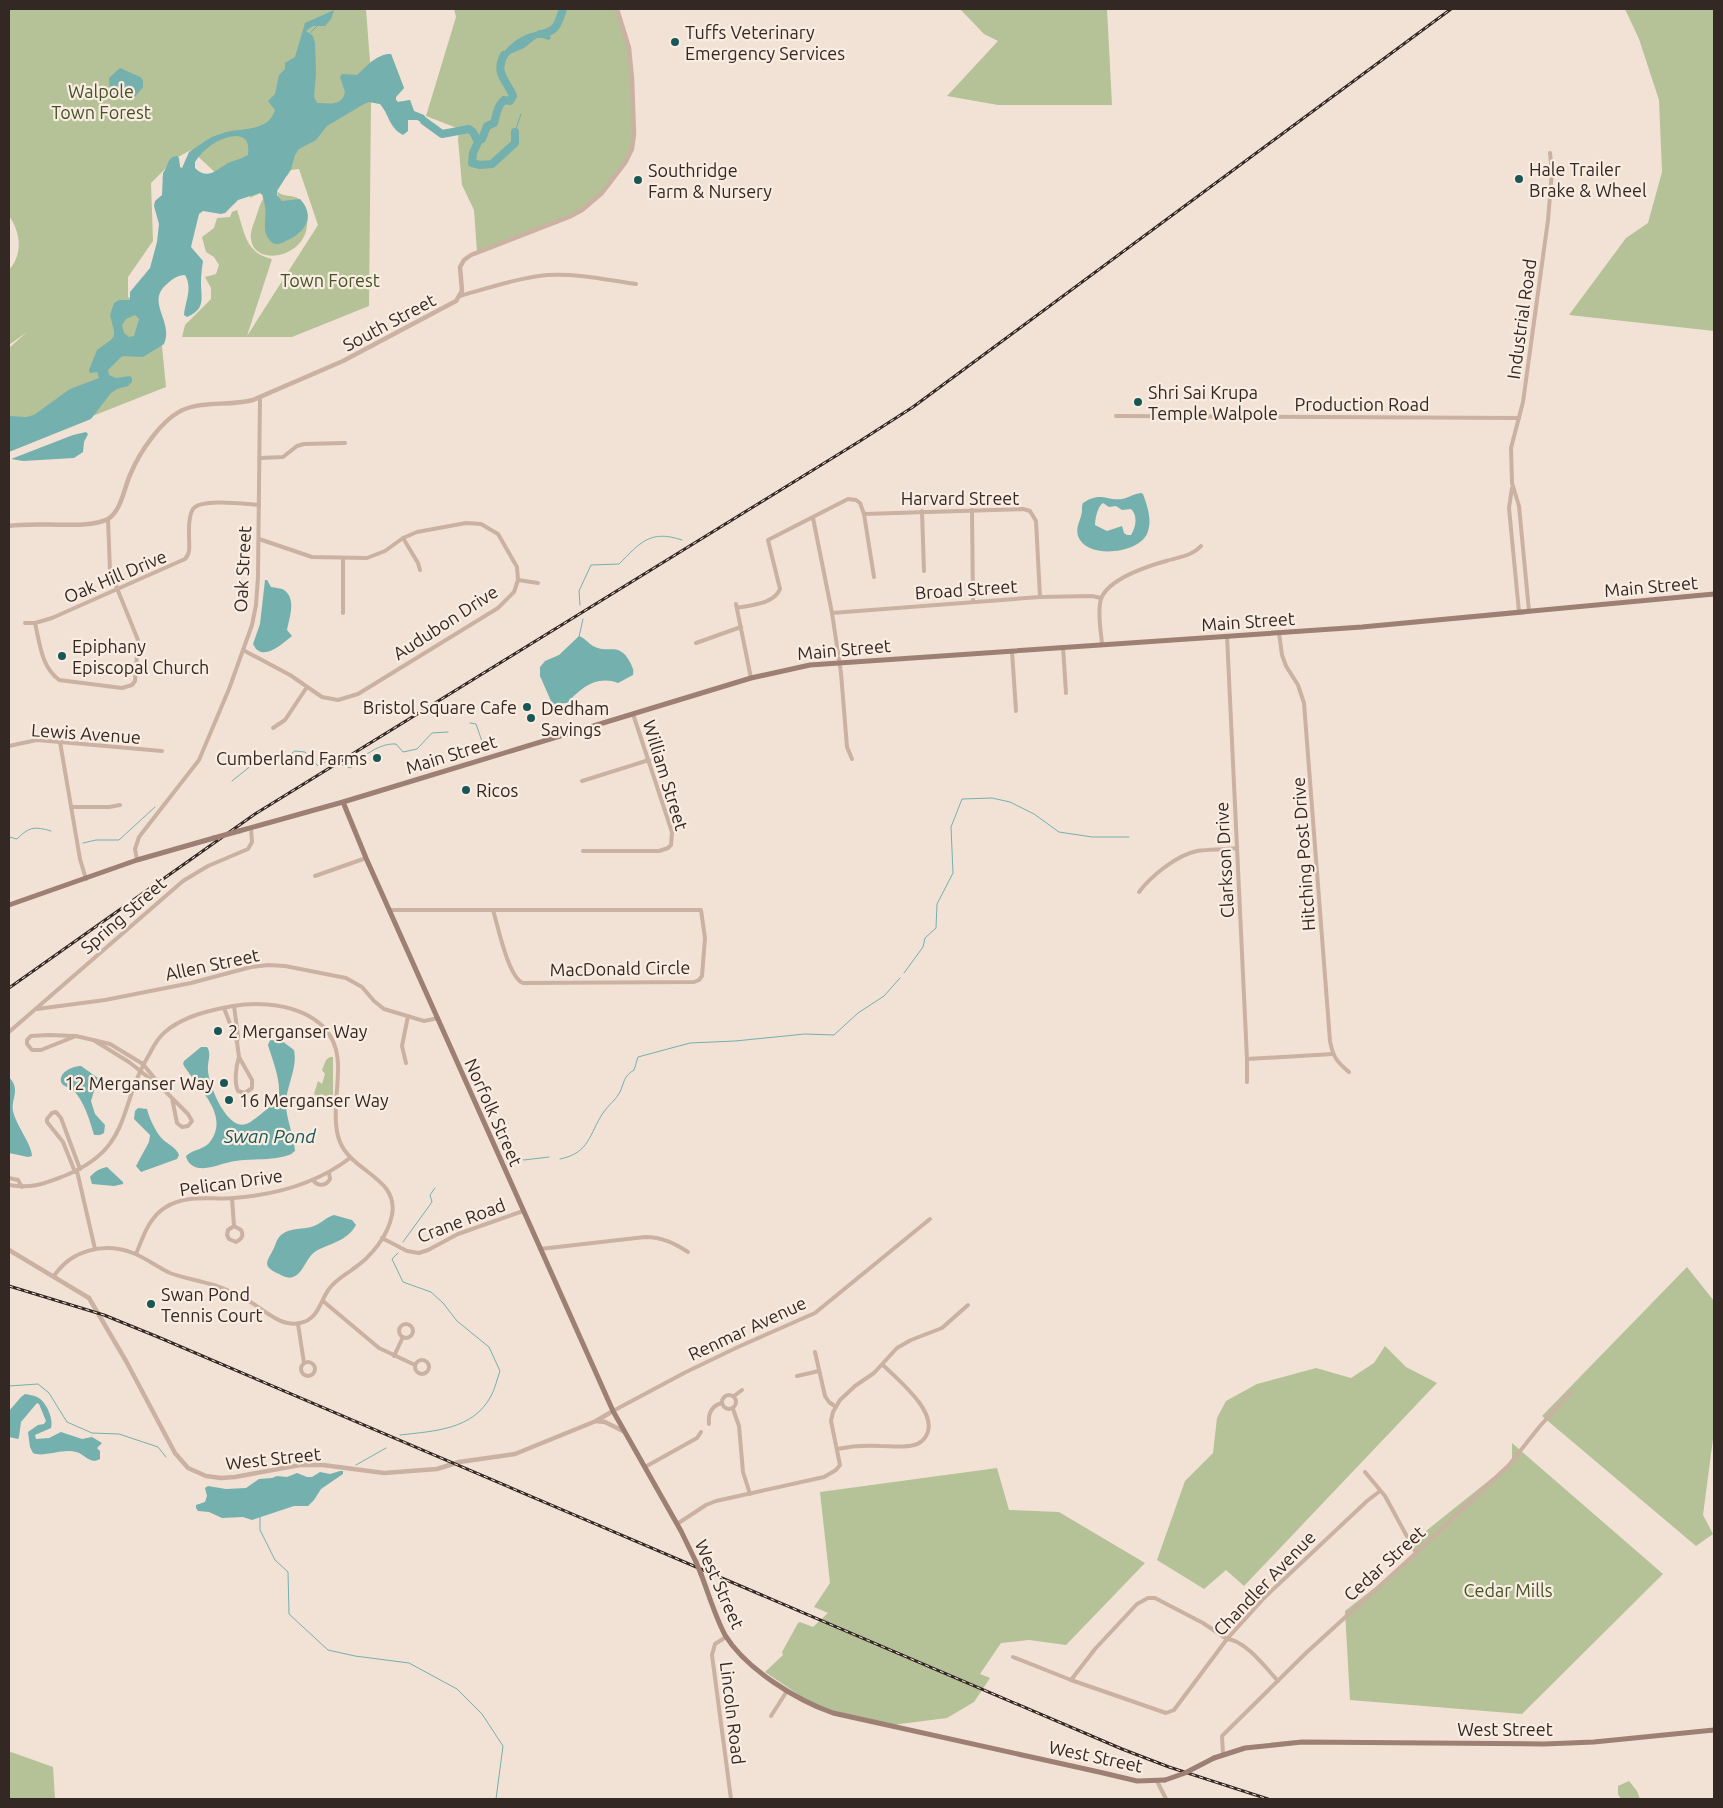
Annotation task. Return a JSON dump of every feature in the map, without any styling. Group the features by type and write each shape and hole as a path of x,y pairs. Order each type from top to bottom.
{"main road":[{"name":"Main Street","path":"9,905 136,860 343,802 751,678 796,667 840,662 1370,626 1714,594"},
{"name":"Norfolk Street","path":"343,802 366,858 523,1211 623,1431"},
{"name":"West Street","path":"623,1431 677,1524 696,1562 726,1636 742,1655 787,1691 803,1701 833,1713 1130,1779 1157,1781 1185,1772 1223,1754 1245,1748 1302,1742 1544,1744 1594,1742 1714,1730"}],"street":[{"name":"South Street","path":"108,519 116,510 130,474 142,452 178,412 194,406 237,404 260,398 343,361 447,307 460,296 462,288 460,270 466,259 492,246 569,217 582,210 602,193 620,171 629,156 634,134 631,64 625,32 617,9"},
{"name":"Industrial Road","path":"1519,612 1509,508 1512,488 1511,448 1524,393 1548,220 1552,170 1550,153"},
{"path":"460,296 514,281 545,276 591,277 636,284"},
{"name":"Oak Street","path":"136,860 135,846 139,837 199,760 252,625 256,605 259,539 260,398"},
{"name":"Production Road","path":"1116,416 1519,418"},
{"path":"260,458 282,457 297,446 304,444 345,443"},
{"name":"Industrial Road","path":"1512,488 1519,506 1529,611"},
{"path":"751,678 736,606 769,600 778,595 780,589 768,540 845,500 854,498 860,504 864,514 874,578"},
{"name":"Oak Hill Drive","path":"25,623 35,623 52,618 178,563 188,556 190,551 190,516 197,505 208,503 259,505"},
{"path":"972,510 972,602"},
{"name":"Harvard Street","path":"864,514 972,510 1030,511 1036,521 1040,597"},
{"path":"922,511 924,571"},
{"path":"813,518 840,662 847,747 852,759"},
{"path":"9,526 27,524 85,524 108,519 110,571 138,640 135,681 127,688 59,680 52,675 43,661 35,623"},
{"name":"Audubon Drive","path":"243,650 290,675 322,697 341,700 358,694 502,604 513,594 518,580 517,567 498,534 481,524 466,523 421,531 403,538 377,555 367,558 312,557 259,539"},
{"path":"403,538 418,563 420,570"},
{"path":"1102,644 1100,610 1102,598 1114,584 1154,564 1190,554 1201,546"},
{"path":"343,558 343,613"},
{"path":"518,580 538,583"},
{"name":"Broad Street","path":"832,613 1040,597 1092,596 1102,598"},
{"path":"696,643 741,627"},
{"name":"Hitching Post Drive","path":"1279,633 1284,660 1298,685 1304,703 1330,1041 1333,1054"},
{"name":"Clarkson Drive","path":"1227,636 1247,1082"},
{"path":"1063,647 1066,693"},
{"path":"1012,651 1016,711"},
{"path":"273,728 285,720 307,686"},
{"name":"William Street","path":"583,851 659,851 670,847 672,832 633,714"},
{"name":"Lewis Avenue","path":"9,746 37,740 162,751"},
{"path":"60,742 80,858 86,879"},
{"path":"582,781 649,760"},
{"path":"71,807 109,807 120,805"},
{"name":"Spring Street","path":"9,1032 183,881 208,866 248,849 252,842 251,828"},
{"path":"1139,892 1147,881 1182,855 1197,851 1237,848"},
{"path":"315,876 366,858"},
{"name":"MacDonald Circle","path":"390,910 560,909 701,910 705,938 702,976 700,980 694,982 519,982 512,972 493,910"},
{"name":"Allen Street","path":"37,1009 105,1000 191,983 251,967 268,965 285,966 346,978 362,987 384,1009 424,1022 438,1018"},
{"path":"9,1185 22,1187 38,1186 78,1170 100,1156 113,1141 123,1120 140,1070 160,1037 171,1027 198,1015 234,1006 254,1004 285,1006 306,1015 326,1031 335,1045 337,1058 337,1129 339,1140 350,1158 383,1184 392,1199 392,1216 382,1238 367,1258 333,1284 315,1314 305,1322 298,1324 279,1320 228,1291 169,1272 136,1254 118,1249 95,1249 68,1261 54,1276"},
{"path":"234,1006 237,1042"},
{"path":"224,1008 237,1042 239,1057 236,1086 240,1092 245,1093 252,1088 252,1080 239,1057"},
{"path":"406,1063 403,1055 402,1041 408,1016"},
{"path":"76,1036 41,1050 32,1050 27,1044 29,1038 34,1035 76,1036 110,1044 143,1064 164,1090"},
{"path":"93,1040 140,1070 164,1090 172,1098 191,1117 191,1124 188,1126 182,1127 176,1123 172,1098"},
{"path":"1247,1059 1333,1054 1349,1072"},
{"path":"78,1170 62,1142 47,1122 52,1112 59,1114 78,1170 95,1249"},
{"path":"62,1142 68,1140"},
{"name":"Pelican Drive","path":"136,1254 152,1219 166,1207 185,1200 232,1198 275,1192 313,1180 350,1158"},
{"path":"313,1180 321,1186 325,1184 330,1179 328,1172"},
{"path":"9,1178 18,1180 22,1187"},
{"path":"232,1198 234,1226"},
{"name":"Crane Road","path":"382,1238 407,1250 419,1253 458,1234 523,1211"},
{"name":"Renmar Avenue","path":"613,1411 686,1372 815,1313 930,1219"},
{"path":"234,1226 242,1232 242,1237 236,1242 229,1240 227,1235 228,1230 234,1226"},
{"path":"540,1249 645,1236 669,1241 688,1252"},
{"name":"West Street","path":"9,1250 83,1293 94,1304 174,1453 188,1468 206,1476 235,1477 300,1465 384,1473 437,1469 459,1462 515,1454 596,1421 613,1411"},
{"path":"323,1301 370,1341 394,1356 415,1365"},
{"path":"677,1524 711,1503 831,1474 840,1465 831,1421 840,1400 883,1365 897,1348 911,1340 942,1328 968,1305"},
{"path":"298,1324 304,1363"},
{"path":"394,1356 403,1337"},
{"path":"815,1352 825,1396 836,1407"},
{"path":"837,1449 853,1446 916,1445 925,1438 928,1432 928,1422 923,1408 915,1397 883,1365"},
{"path":"797,1376 819,1371"},
{"path":"709,1424 709,1414 714,1406 722,1403 725,1396 734,1396 742,1390"},
{"name":"Cedar Street","path":"1223,1754 1222,1736 1306,1652 1416,1553 1508,1465 1571,1392"},
{"path":"733,1409 737,1403 734,1396"},
{"path":"722,1403 726,1409 733,1409"},
{"path":"733,1409 741,1436 743,1472 750,1494"},
{"path":"596,1421 605,1422 623,1431"},
{"path":"645,1466 697,1438 701,1432"},
{"path":"1365,1472 1384,1496 1416,1553"},
{"name":"Chandler Avenue","path":"1013,1657 1071,1680 1166,1713 1174,1710 1227,1639 1270,1592 1380,1491"},
{"path":"1071,1680 1095,1650 1137,1604 1148,1598 1154,1598 1169,1604 1227,1639 1233,1639 1238,1642 1254,1655 1278,1681"},
{"name":"Lincoln Road","path":"726,1636 714,1645 712,1657 731,1799"},
{"path":"771,1716 787,1691"},
{"path":"1157,1781 1165,1797 1160,1799"}],"green space":[{"name":"Walpole Town Forest","path":"9,9 366,9 370,62 391,54 404,88 396,97 396,100 398,102 410,100 414,111 371,102 369,306 292,337 182,337 185,325 211,299 211,288 205,277 216,274 219,265 214,257 206,252 202,237 214,228 217,218 230,217 232,212 237,210 244,234 251,247 263,256 272,259 247,336 318,225 299,169 291,170 287,176 219,176 191,150 178,157 180,167 162,179 166,168 151,183 153,241 128,277 128,297 159,316 166,387 9,449 9,348 27,332 9,345 9,270 17,257 19,243 16,229 9,216"},
{"path":"454,9 617,9 629,48 634,134 629,156 599,196 582,210 477,252 474,210 462,185 458,139 459,132 462,130 426,116 456,17"},
{"path":"960,9 1107,9 1112,105 998,105 947,96 998,41 984,34"},
{"path":"1625,9 1714,9 1714,331 1569,315 1626,238 1648,223 1662,172 1659,100 1639,39"},
{"path":"253,189 279,199 277,191 283,195 297,198 305,205 308,219 307,225 304,236 298,245 279,255 270,256 254,248 251,232 263,199 260,193 250,198"},
{"path":"333,1057 333,1100 326,1099 326,1096 321,1094 319,1098 314,1094 318,1081 322,1084 325,1074 322,1070 326,1060"},
{"path":"1687,1267 1714,1301 1714,1431 1703,1515 1713,1534 1696,1546 1542,1416"},
{"path":"1385,1346 1406,1367 1437,1383 1244,1586 1226,1570 1204,1589 1157,1560 1185,1481 1213,1453 1217,1418 1226,1401 1257,1384 1316,1368 1351,1378 1374,1363"},
{"name":"Cedar Mills","path":"1512,1443 1663,1574 1522,1714 1350,1700 1345,1611 1414,1557 1416,1539 1512,1462"},
{"path":"997,1468 1009,1510 1059,1512 1145,1563 1066,1645 1029,1640 1001,1643 980,1674 990,1678 974,1702 947,1718 884,1726 831,1713 805,1699 765,1672 783,1655 782,1652 798,1623 813,1627 828,1613 814,1607 830,1583 820,1492"},
{"path":"11,1752 53,1767 55,1799 9,1799 9,1753"},
{"path":"1629,1781 1637,1791 1640,1799 1621,1799 1618,1794 1618,1786"}],"water":[{"path":"334,10 331,19 325,26 313,26 306,31 313,36 315,43 316,74 314,97 317,103 338,102 345,92 340,77 342,74 357,75 377,58 391,54 404,88 396,97 396,100 398,102 410,100 414,111 424,115 432,127 417,120 408,120 408,131 403,135 392,125 380,104 369,102 327,126 316,140 299,149 291,169 277,191 277,195 282,201 300,199 307,210 308,216 305,225 298,234 281,243 273,243 266,234 265,205 263,195 260,193 238,200 225,213 203,211 199,214 191,247 203,261 201,279 202,298 197,311 187,317 184,315 188,290 185,275 171,280 161,291 159,298 159,305 166,327 164,344 143,357 123,356 108,370 109,375 116,378 130,376 132,382 128,386 111,393 91,419 9,452 9,416 26,417 34,415 70,389 99,378 97,372 90,373 89,370 97,350 114,336 110,315 114,303 119,300 130,300 130,292 150,268 157,242 159,224 154,206 155,201 162,195 163,173 169,160 177,156 182,168 189,152 212,137 228,131 263,125 272,117 275,110 268,101 275,94 279,75 285,69 285,63 295,57 305,23","holes":["235,136 243,137 247,141 248,155 208,174 204,174 195,168 195,162 207,148 217,141","135,315 139,319 134,336 129,337 124,333 122,325 126,319"]},
{"path":"541,31 548,33 551,38 549,40 539,37 524,48 510,54 501,65 500,57 513,43 523,36"},
{"path":"120,68 143,80 143,87 132,100 121,100 110,91 109,78"},
{"path":"86,432 88,434 84,442 83,452 74,458 23,461 11,459 73,435"},
{"path":"1143,494 1149,517 1148,531 1144,539 1126,549 1114,551 1092,549 1083,544 1077,532 1083,503 1089,499 1099,497 1122,499","holes":["1103,503 1109,507 1116,506 1122,510 1131,509 1135,515 1136,522 1131,535 1124,533 1122,526 1107,531 1095,525 1097,512 1101,505"]},
{"path":"265,580 267,580 271,587 284,590 290,598 291,609 287,630 292,636 272,650 261,652 253,644 260,624"},
{"path":"579,636 593,646 622,652 631,664 633,675 618,683 603,681 590,684 567,703 554,704 540,676 540,667 545,661 559,655"},
{"name":"Swan Pond","path":"270,1040 282,1041 294,1050 294,1064 286,1104 295,1151 290,1155 281,1157 234,1161 206,1168 192,1165 186,1156 205,1147 210,1142 215,1132 216,1121 209,1101 183,1064 184,1061 201,1047 207,1047 209,1052 209,1077 220,1105 232,1120 239,1124 246,1124 277,1101 279,1095 277,1073 268,1045"},
{"path":"81,1066 98,1078 91,1101 95,1114 105,1125 104,1133 100,1135 94,1135 78,1095 61,1082 62,1075 65,1072 71,1068"},
{"path":"9,1077 13,1082 15,1090 13,1111 32,1156 28,1157 9,1153"},
{"path":"138,1108 147,1109 159,1135 178,1152 177,1159 141,1172 136,1166 149,1142 150,1135 134,1119 135,1111"},
{"path":"107,1167 123,1184 114,1186 92,1184 90,1177 97,1170"},
{"path":"334,1215 352,1220 356,1225 348,1235 316,1251 300,1272 293,1277 286,1277 270,1269 267,1263 281,1235 285,1232 314,1226"},
{"path":"25,1394 40,1399 50,1415 51,1428 35,1435 36,1439 49,1438 61,1432 82,1439 92,1437 102,1443 97,1448 100,1451 100,1459 93,1461 71,1451 33,1453 30,1447 28,1432 38,1425 44,1424 46,1421 37,1403 21,1422 18,1439 9,1437 9,1411"},
{"path":"343,1471 343,1474 321,1489 308,1506 294,1506 252,1520 243,1517 222,1518 209,1512 198,1511 196,1508 196,1505 205,1502 207,1496 205,1488 208,1486 226,1489 246,1488 259,1479 277,1476 287,1477 297,1473 312,1477 320,1472 330,1474"}],"waterway":[{"path":"540,34 546,33 556,26 563,9"},
{"path":"310,33 318,25"},
{"path":"424,121 442,134 469,129 477,140 482,139 487,126 494,123 501,103 504,100 510,101 513,96 502,77 500,67 504,55"},
{"path":"515,132 521,114"},
{"path":"479,140 473,153 472,163 480,165 492,164 515,143 515,132"},
{"path":"580,605 579,591 591,565 619,564 640,544 654,537 662,536 682,540"},
{"path":"579,637 583,619"},
{"path":"470,723 476,724 485,750"},
{"path":"342,765 351,768 372,751 390,744 396,744 403,752 417,749 432,733 448,732"},
{"path":"232,781 252,765 276,757 282,760 295,751 305,752 318,766 330,759"},
{"path":"904,973 923,947 925,938 936,928 937,904 953,873 951,827 962,799 992,798 1010,802 1034,814 1059,832 1092,837 1129,837"},
{"path":"83,843 96,840 119,840 155,807"},
{"path":"9,837 17,839 32,829 40,828 51,831"},
{"path":"560,1159 577,1152 588,1142 603,1113 620,1092 626,1077 634,1070 638,1057 690,1043 735,1041 805,1034 834,1035 858,1013 884,996 900,978"},
{"path":"497,1136 510,1156 524,1160 549,1157"},
{"path":"403,1242 432,1202 430,1195 435,1188"},
{"path":"398,1253 392,1259 403,1282 431,1292 443,1303 457,1321 489,1347 500,1371 491,1396 474,1416 451,1427 400,1435"},
{"path":"9,1386 38,1384 49,1393 67,1422 92,1433 119,1434 158,1447 166,1457"},
{"path":"356,1465 386,1448"},
{"path":"260,1517 260,1530 275,1560 288,1572 289,1614 328,1650 355,1656 409,1663 457,1689 482,1714 503,1746 496,1799"}],"railway":[{"path":"9,988 255,814 913,407 1451,9"},
{"path":"9,1286 104,1315 158,1337 1122,1749 1169,1767 1268,1799"}],"place":[{"name":"Tuffs Veterinary Emergency Services","path":"675,42"},
{"name":"Hale Trailer Brake & Wheel","path":"1519,179"},
{"name":"Southridge Farm & Nursery","path":"638,180"},
{"name":"Shri Sai Krupa Temple Walpole","path":"1138,402"},
{"name":"Epiphany Episcopal Church","path":"62,656"},
{"name":"Bristol Square Cafe","path":"527,707"},
{"name":"Dedham Savings","path":"531,718"},
{"name":"Cumberland Farms","path":"377,758"},
{"name":"Ricos","path":"466,790"},
{"name":"2 Merganser Way","path":"218,1031"},
{"name":"12 Merganser Way","path":"224,1083"},
{"name":"16 Merganser Way","path":"229,1100"},
{"name":"Swan Pond Tennis Court","path":"151,1304"}],"park label":[{"name":"Town Forest","path":"330,280"}]}
